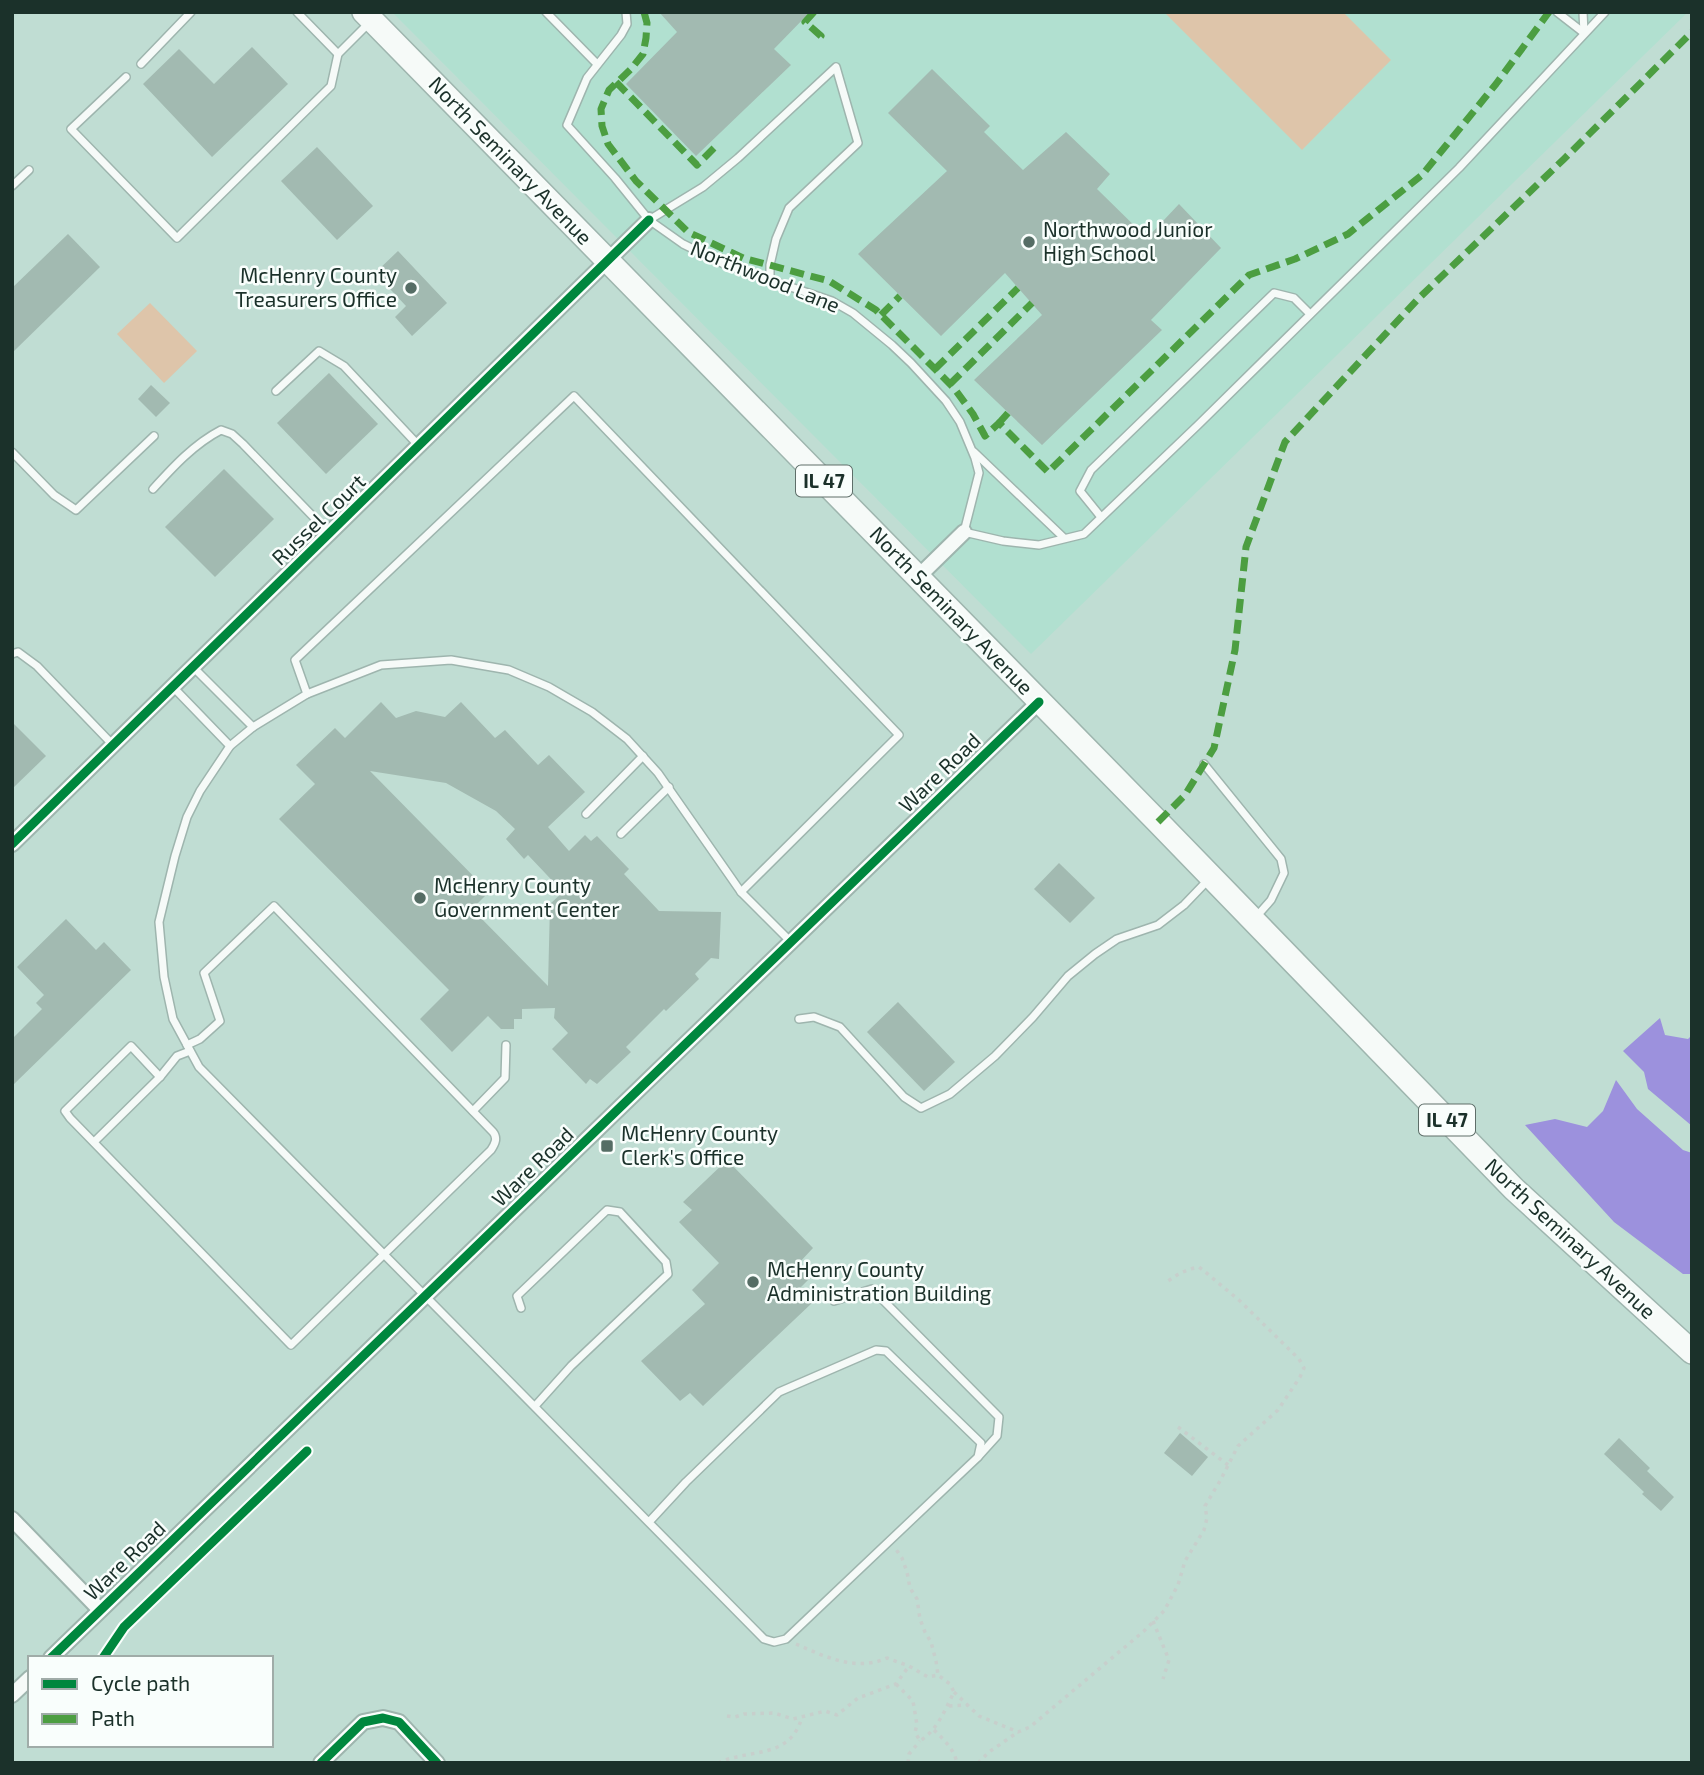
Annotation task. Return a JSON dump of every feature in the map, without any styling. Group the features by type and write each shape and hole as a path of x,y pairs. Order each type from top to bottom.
{"main road":[{"name":"North Seminary Avenue","path":"368,16 1514,1189 1692,1352"}],"street":[{"name":"Russel Court","path":"12,844 649,220"},
{"path":"918,577 964,532"},
{"name":"Ware Road","path":"53,1656 1039,702"},
{"path":"12,1519 100,1610"},
{"path":"12,1695 28,1680"},
{"path":"321,1763 363,1722 383,1718 399,1722 437,1763"}],"lane":[{"path":"141,64 191,12"},
{"path":"297,12 338,54"},
{"path":"546,12 597,64"},
{"name":"Northwood Lane","path":"626,12 627,24 587,78 567,125 649,220 683,244 726,264 832,301 853,313 892,345 946,401 960,422 972,450 979,473 964,532"},
{"path":"1557,12 1584,33"},
{"path":"1583,12 1584,33"},
{"path":"964,532 1003,541 1039,545 1084,534 1459,168 1605,12"},
{"path":"126,76 71,129 177,239 331,86 338,54 368,16"},
{"path":"649,220 703,187 836,67 858,143 789,208 776,239 770,265 770,280"},
{"path":"12,186 29,170"},
{"path":"1101,517 1080,491 1091,470 1274,293 1294,298 1310,314"},
{"path":"276,391 319,351 344,366 419,446"},
{"path":"307,694 295,660 574,396 899,735 741,892"},
{"path":"153,489 182,458 221,430 232,434 243,444 330,534"},
{"path":"12,452 54,495 76,510 154,436"},
{"path":"972,450 1065,538"},
{"path":"12,654 18,652 37,666 113,745"},
{"path":"791,942 741,892 669,787 627,739 592,712 549,687 509,670 451,660 381,665 307,694 253,727 230,746 200,791 187,817 159,922 164,977 173,1019 199,1067 536,1405 764,1639 774,1642 786,1639 997,1436 999,1417 872,1289 834,1301"},
{"path":"193,667 253,727"},
{"path":"173,687 230,746"},
{"path":"586,814 643,756"},
{"path":"1204,764 1281,859 1284,873 1271,900 1253,920"},
{"path":"621,834 669,787"},
{"path":"799,1018 814,1017 839,1027 904,1097 921,1108 950,1094 995,1056 1069,976 1095,954 1117,939 1158,925 1184,905 1211,877"},
{"path":"94,1142 160,1077 177,1056 220,1021 204,973 274,906 495,1135 494,1146 291,1345 70,1118 65,1111 131,1046 160,1077"},
{"path":"473,1111 505,1078 506,1045"},
{"path":"521,1308 517,1296 607,1210 620,1212 666,1262 668,1274 571,1366 536,1405"},
{"path":"649,1522 686,1482 779,1392 876,1350 886,1351 981,1443 978,1457"}],"path":[{"path":"978,1763 1017,1732 1030,1727 1144,1632 1164,1611 1178,1585 1185,1562 1205,1530 1205,1506 1238,1447 1278,1410 1304,1368 1289,1347 1199,1267 1178,1273 1168,1281"},
{"path":"1178,1427 1228,1465"},
{"path":"890,1541 902,1558 910,1588 917,1599 920,1619 931,1642 938,1675 950,1684 954,1692 979,1716 1017,1732"},
{"path":"1153,1622 1169,1660 1163,1679"},
{"path":"786,1639 823,1656 856,1665 876,1663 887,1658 929,1677 938,1675"},
{"path":"727,1716 775,1713 793,1719 825,1711 837,1715 858,1698 896,1684 909,1666"},
{"path":"896,1684 913,1701 917,1725 915,1732 920,1741"},
{"path":"908,1763 909,1754 934,1730 954,1692"},
{"path":"948,1706 967,1705"},
{"path":"718,1763 781,1747 799,1729 802,1716"},
{"path":"934,1730 947,1743 957,1763"}],"shaded area":[{"path":"392,12 1688,12 1031,654"},
{"path":"1164,12 1343,12 1391,60 1302,150"},
{"path":"150,303 197,351 164,383 117,334"},
{"path":"1660,1018 1665,1035 1688,1039 1692,1035 1692,1126 1648,1089 1644,1072 1623,1051"},
{"path":"1616,1080 1637,1109 1683,1150 1692,1153 1692,1274 1683,1274 1614,1222 1525,1125 1555,1119 1587,1127 1603,1111"}],"building":[{"path":"659,12 810,12 774,49 791,65 696,156 626,84 677,32"},
{"path":"252,47 288,84 212,157 143,84 179,49 214,84"},
{"name":"Northwood Junior High School","path":"932,69 990,126 984,132 1023,170 1066,132 1110,174 1097,189 1147,238 1179,204 1221,248 1151,320 1162,330 1042,445 974,380 1042,315 1005,273 941,336 858,254 947,171 888,113"},
{"path":"317,147 373,206 337,240 281,181"},
{"path":"68,234 100,267 12,353 12,288"},
{"name":"McHenry County Treasurers Office","path":"398,251 447,303 412,336 395,317 406,306 375,273"},
{"path":"329,373 378,424 326,474 277,423"},
{"path":"151,385 170,403 156,417 138,399"},
{"path":"224,469 274,519 215,577 165,527"},
{"name":"McHenry County Government Center","path":"381,702 396,718 416,711 445,717 461,702 495,738 505,730 538,765 549,755 585,792 548,827 569,851 585,835 591,841 597,836 629,869 624,874 659,911 721,912 719,959 711,958 695,974 699,979 626,1047 631,1052 597,1084 590,1079 586,1084 552,1049 568,1033 554,1018 555,1008 522,1009 522,1019 514,1019 514,1029 501,1029 488,1016 452,1052 420,1019 449,990 279,819 315,784 296,765 335,728 345,738","holes":["370,771 446,783 496,811 515,829 506,839 524,859 528,855 563,892 550,904 548,986 472,909 489,892"]},
{"path":"12,722 46,756 12,789"},
{"path":"1059,863 1095,898 1070,923 1034,889"},
{"path":"66,919 96,950 104,942 131,970 12,1086 12,1039 42,1009 36,1003 44,995 17,967"},
{"path":"898,1002 955,1062 924,1091 867,1032"},
{"name":"McHenry County Administration Building","path":"727,1160 813,1248 799,1263 812,1276 799,1289 812,1303 703,1406 690,1393 680,1401 641,1361 705,1304 692,1290 719,1263 679,1222 692,1210 683,1202"},
{"path":"1180,1433 1208,1457 1192,1476 1164,1453"},
{"path":"1619,1438 1650,1468 1647,1471 1674,1497 1661,1511 1604,1454"}],"marked path":[{"path":"644,12 647,23 643,54 609,90 601,109 602,126 608,144 636,181 688,232 743,258 829,281 876,310 954,388 985,436 999,423 1048,472 1249,275 1295,259 1348,234 1422,175 1496,84 1549,12"},
{"path":"814,12 805,22 821,36 817,40"},
{"path":"1158,822 1185,795 1214,748 1235,650 1246,547 1285,442 1418,299 1692,32"},
{"path":"616,82 697,165 718,144"},
{"path":"935,369 1018,288"},
{"path":"881,315 900,296"},
{"path":"950,384 1032,303"},
{"path":"999,423 1008,413"}],"cycle path":[{"path":"12,844 649,220"},
{"path":"53,1656 1039,702"},
{"path":"104,1656 124,1627 307,1451"},
{"path":"321,1763 363,1722 383,1718 399,1722 437,1763"}],"place":[{"name":"Northwood Junior High School","path":"1029,242"},
{"name":"McHenry County Treasurers Office","path":"411,288"},
{"name":"McHenry County Government Center","path":"420,898"},
{"name":"McHenry County Clerk's Office","path":"607,1146"},
{"name":"McHenry County Administration Building","path":"753,1282"}]}
